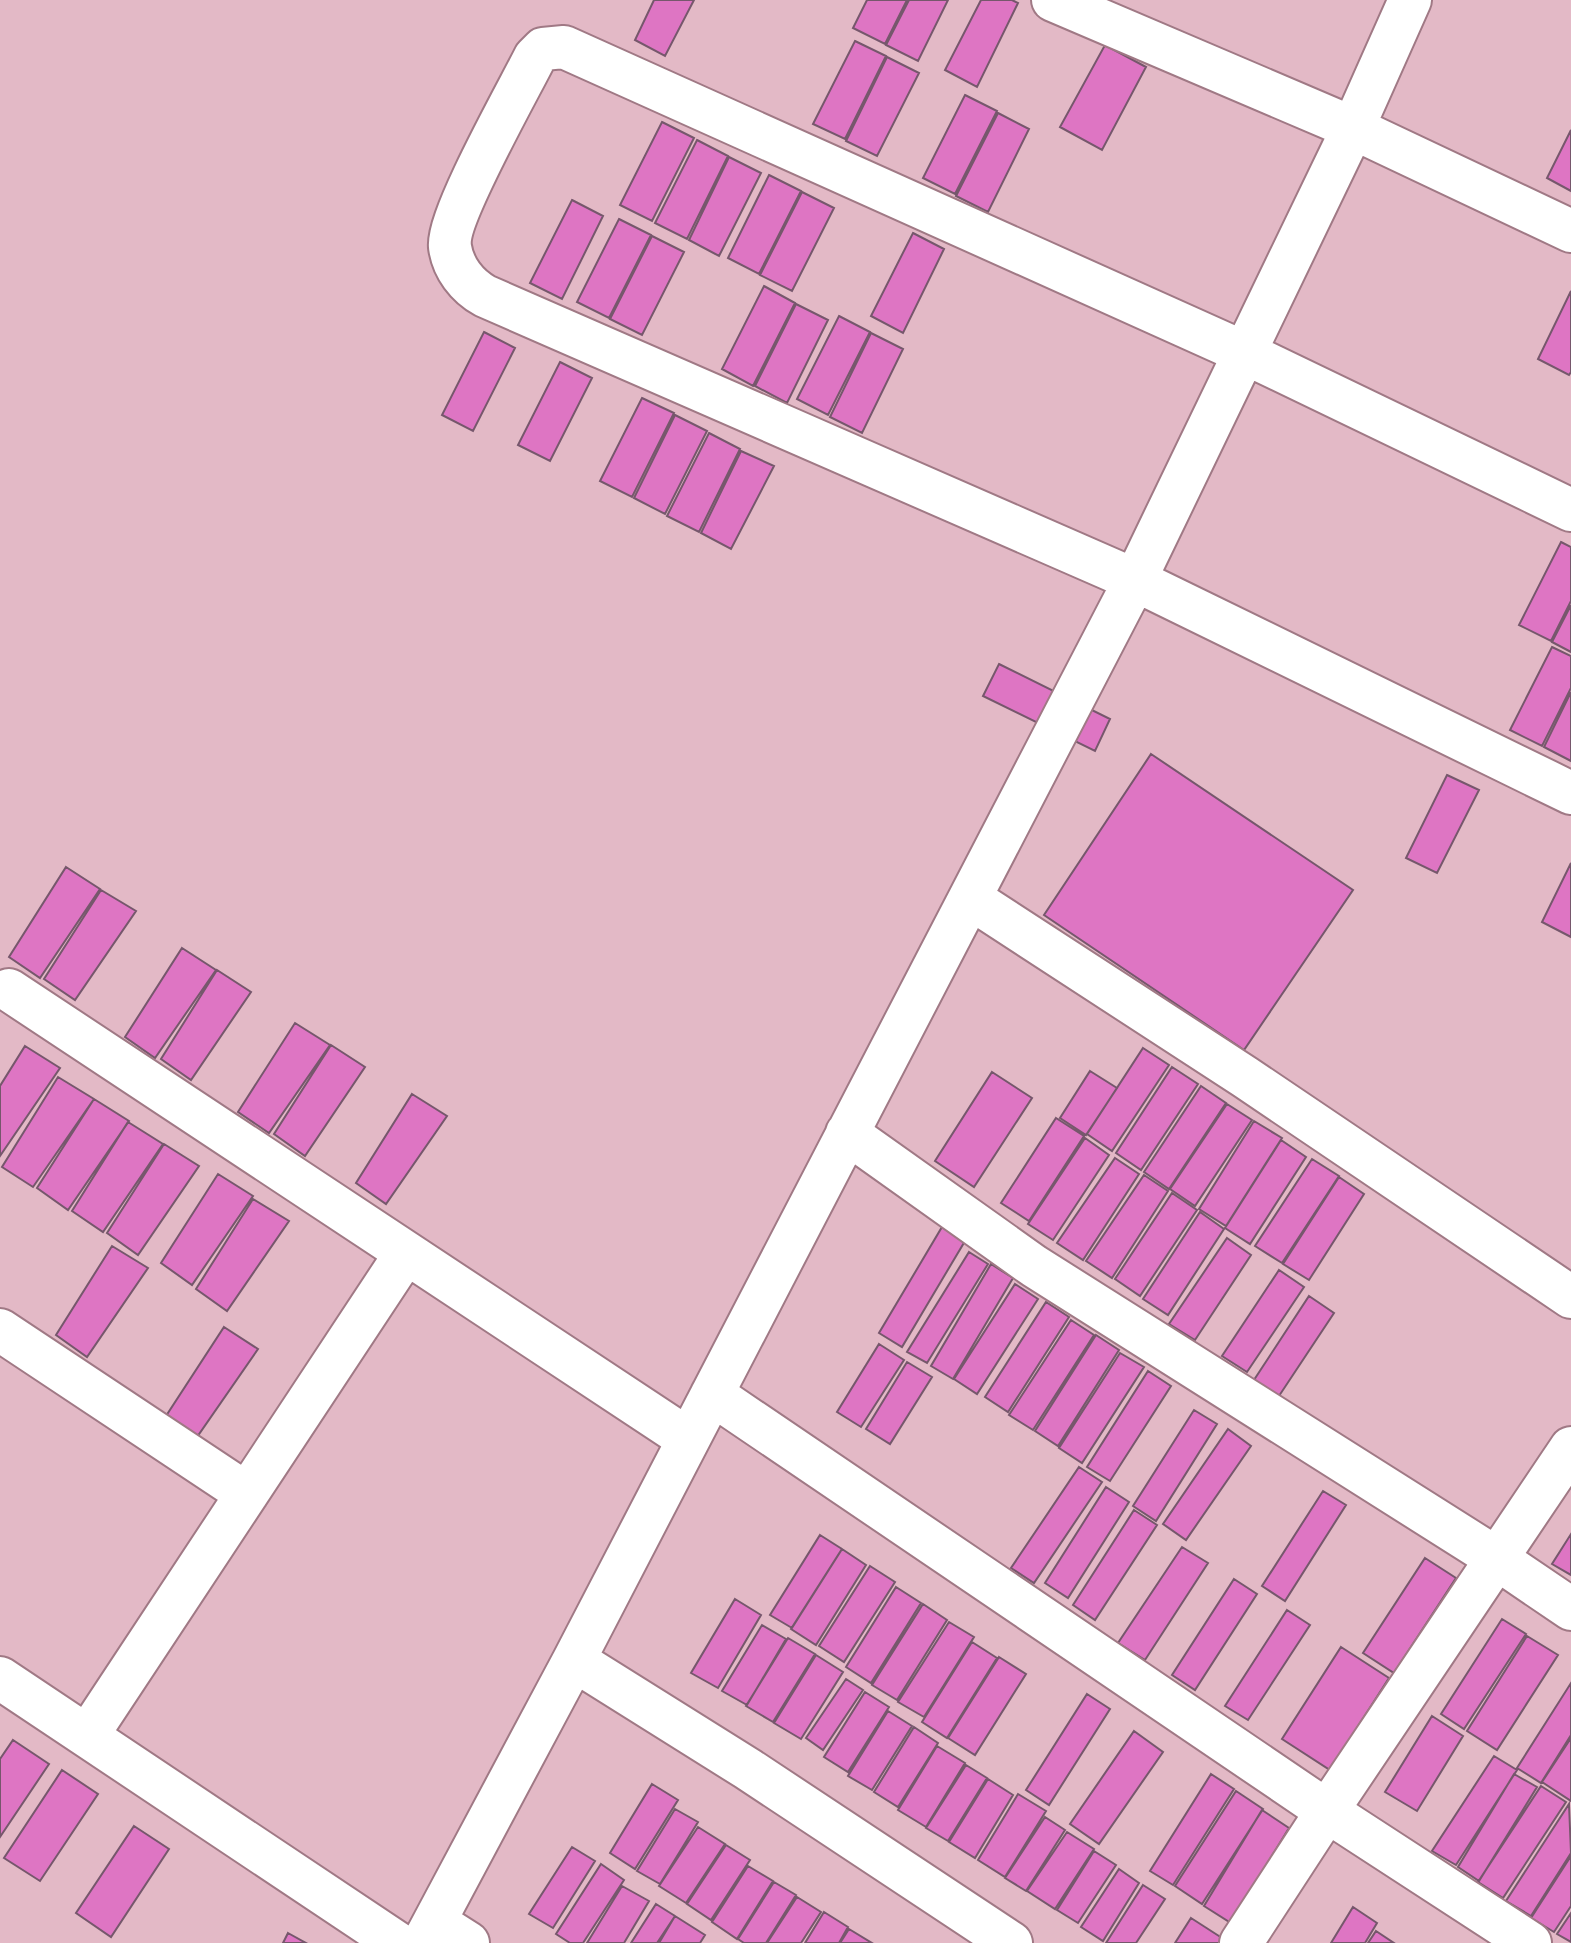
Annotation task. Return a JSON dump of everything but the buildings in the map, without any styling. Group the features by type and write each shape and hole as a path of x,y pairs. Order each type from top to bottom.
{"street":[{"path":"1053,0 1353,128 1571,231"},
{"path":"442,1936 574,1660 1135,580 1353,128 1410,0"},
{"path":"1571,510 1245,353 564,47 543,49 535,57 457,213 450,245 455,263 469,284 485,296 1135,580 1571,793"},
{"path":"970,898 1245,1077 1571,1297"},
{"path":"9,990 688,1439"},
{"path":"847,1133 1034,1266 1496,1558 1571,1609"},
{"path":"87,1736 406,1253"},
{"path":"0,1330 247,1494"},
{"path":"712,1394 1327,1811 1530,1943"},
{"path":"1241,1943 1571,1448"},
{"path":"574,1660 748,1769 1011,1943"},
{"path":"0,1678 397,1943"}]}
